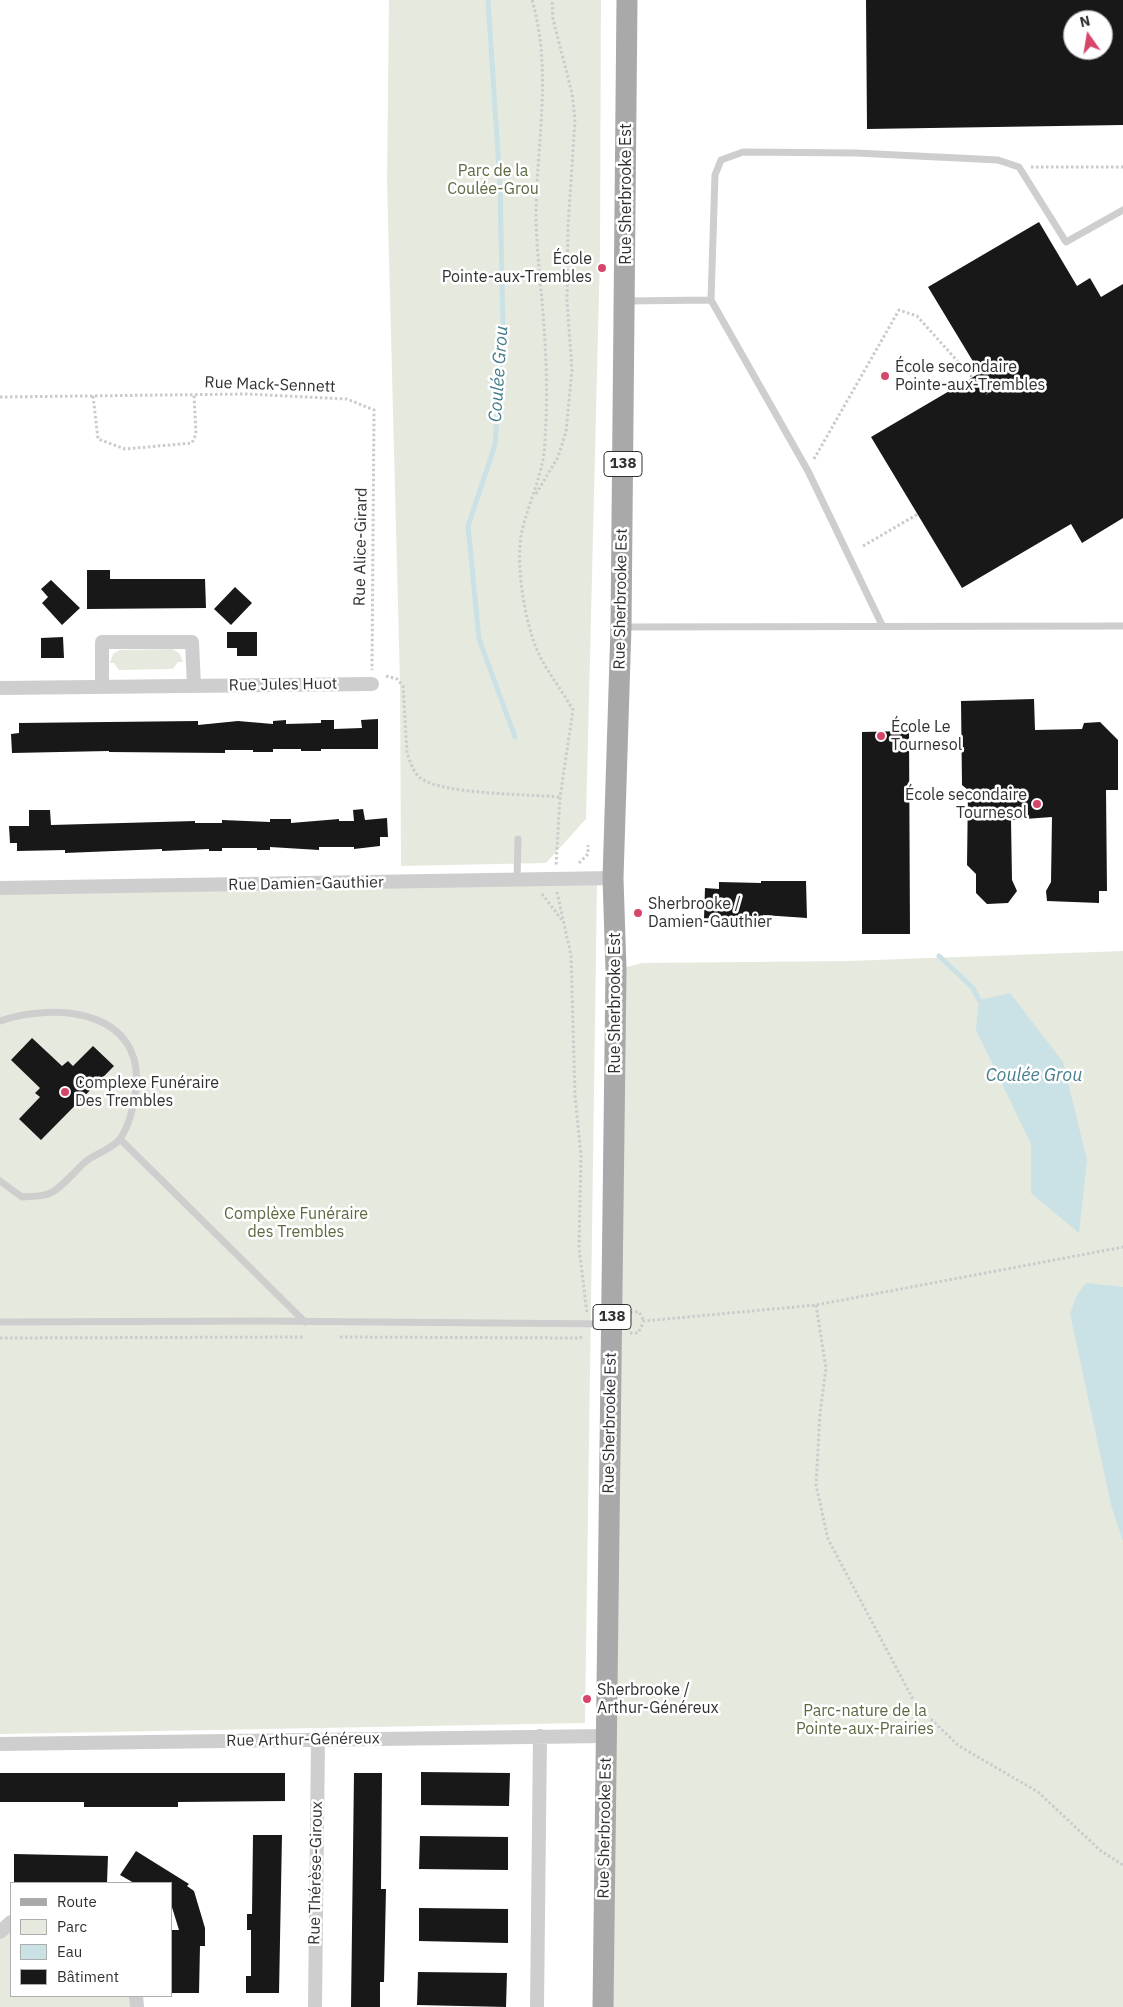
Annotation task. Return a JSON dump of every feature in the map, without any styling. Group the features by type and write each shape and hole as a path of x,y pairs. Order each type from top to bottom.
{"main road":[{"name":"Rue Sherbrooke Est","path":"603,2007 616,970 613,878 621,627 627,0"}],"street":[{"path":"102,687 102,642 192,642 194,686"},
{"name":"Rue Jules Huot","path":"0,688 372,684"},
{"name":"Rue Damien-Gauthier","path":"0,888 613,878"},
{"path":"537,2007 540,1736"},
{"name":"Rue Arthur-Généreux","path":"0,1744 606,1736"},
{"name":"Rue Thérèse-Giroux","path":"315,2007 318,1739"},
{"path":"0,1932 10,1923"}],"lane":[{"path":"882,625 808,471 711,300 715,176 722,160 744,152 856,153 998,160 1019,167 1066,242 1123,210"},
{"path":"625,301 711,300"},
{"path":"621,627 1123,626"},
{"path":"517,880 518,839"},
{"path":"0,1021 23,1013 64,1012 110,1025 128,1042 136,1061 134,1104 120,1139 87,1160 50,1194 22,1197 0,1181"},
{"path":"120,1139 306,1322"},
{"path":"0,1322 612,1324"}],"path":[{"path":"532,0 538,21 544,67 536,220 545,342 546,406 542,469 521,538 520,557 523,592 537,651 573,710 560,797 556,864"},
{"path":"533,499 558,457 566,432 572,370 567,301 568,227 575,120 572,93 553,19 552,0"},
{"path":"1019,167 1123,167"},
{"path":"814,460 899,310 917,316 987,394"},
{"name":"Rue Mack-Sennett","path":"0,397 247,394 347,399 374,410"},
{"name":"Rue Mack-Sennett","path":"93,396 98,439 124,449 192,443 196,434 194,395"},
{"name":"Rue Alice-Girard","path":"372,684 374,410"},
{"path":"863,546 918,514"},
{"path":"386,676 397,679 403,686 407,753 419,777 435,785 456,791 560,797"},
{"path":"576,864 587,857 588,845"},
{"path":"556,887 571,955 575,1096 581,1155 579,1248 585,1309"},
{"path":"540,890 564,923"},
{"path":"644,1321 816,1305 1123,1247"},
{"path":"816,1305 826,1368 820,1413 816,1485 828,1539 916,1706 959,1746 1038,1792 1101,1851 1123,1865"},
{"path":"639,1312 644,1321"},
{"path":"638,1333 644,1321"},
{"path":"0,1338 305,1337"},
{"path":"340,1337 580,1338"}],"green space":[{"name":"Parc de la Coulée-Grou","path":"389,0 601,0 600,253 586,819 546,863 401,866 400,683 387,181"},
{"path":"173,649 180,654 183,662 178,662 173,669 119,670 114,663 110,663 113,654 120,650"},
{"name":"Complèxe Funéraire des Trembles","path":"597,883 585,1723 0,1734 0,888"},
{"name":"Parc-nature de la Pointe-aux-Prairies","path":"1123,951 1123,2007 603,2007 616,970 642,963 847,961"},
{"path":"10,1923 10,1997 136,1997 137,2007 0,2007 0,1932"}],"water":[{"name":"Coulée Grou","path":"1010,993 1063,1062 1087,1160 1079,1233 1031,1193 1031,1144 976,1030 979,1000"},
{"path":"1086,1283 1123,1287 1123,1541 1111,1505 1070,1314 1077,1295"}],"building":[{"path":"866,0 1123,0 1123,125 867,129"},
{"path":"1039,222 1077,286 1090,278 1101,297 1123,284 1123,518 1082,543 1071,524 962,588 871,437 980,373 928,287"},
{"path":"87,570 110,570 110,579 205,579 206,608 87,609"},
{"path":"51,580 80,608 62,625 42,603 48,597 41,589"},
{"path":"235,587 252,603 231,625 214,609"},
{"path":"227,632 257,632 257,656 237,656 237,648 227,648"},
{"path":"63,637 64,658 41,658 41,638"},
{"name":"École secondaire Tournesol","path":"1034,699 1035,730 1082,729 1084,723 1100,722 1118,740 1118,790 1106,790 1107,891 1099,891 1099,903 1047,901 1046,891 1051,882 1052,817 1011,820 1012,880 1017,891 1008,903 987,904 976,893 976,874 967,865 968,790 962,785 961,701"},
{"path":"378,719 378,749 301,751 301,749 273,749 273,752 225,750 225,753 109,751 12,753 11,734 19,733 19,723 198,721 198,725 238,721 273,724 273,721 286,720 286,724 321,723 321,720 334,720 334,729 362,728 361,720"},
{"path":"909,731 910,934 862,934 862,732"},
{"path":"363,809 365,820 387,818 388,837 380,837 380,846 354,849 354,847 319,847 319,850 270,847 270,850 222,848 222,851 209,851 209,849 162,851 162,849 65,853 65,850 17,851 17,843 10,843 9,826 29,826 29,810 50,810 51,825 195,821 195,823 222,823 222,820 270,822 270,819 291,819 291,823 339,819 339,821 354,821 353,810"},
{"path":"761,881 806,881 807,918 763,915 763,924 704,919 705,888 719,889 719,882 761,883"},
{"path":"32,1038 62,1066 68,1061 73,1066 93,1046 114,1066 41,1140 19,1119 40,1097 35,1093 40,1088 11,1060"},
{"path":"421,1772 510,1773 509,1806 421,1805"},
{"path":"0,1773 285,1773 285,1801 178,1802 178,1807 84,1807 84,1802 0,1802"},
{"path":"354,1773 382,1773 381,1889 386,1889 384,1982 380,1982 380,2007 351,2007"},
{"path":"253,1835 282,1835 279,1993 246,1993 246,1976 251,1976 251,1930 247,1930 247,1914 252,1914"},
{"path":"420,1836 508,1837 508,1870 419,1869"},
{"path":"136,1851 189,1884 187,1886 194,1891 205,1928 205,1946 200,1946 199,1993 172,1993 172,1930 179,1930 172,1907 172,1882 132,1882 120,1875"},
{"path":"14,1854 108,1856 107,1882 14,1882"},
{"path":"419,1908 508,1909 508,1943 419,1941"},
{"path":"418,1972 507,1973 506,2007 417,2005"}],"waterway":[{"name":"Coulée Grou","path":"488,0 500,186 503,328 495,445 468,526 479,639 515,737"},
{"name":"Coulée Grou","path":"939,956 973,988 979,1000"}],"place":[{"name":"École Pointe-aux-Trembles","path":"602,268"},
{"name":"École secondaire Pointe-aux-Trembles","path":"885,376"},
{"name":"École Le Tournesol","path":"881,736"},
{"name":"École secondaire Tournesol","path":"1037,804"},
{"name":"Sherbrooke / Damien-Gauthier","path":"638,913"},
{"name":"Complexe Funéraire Des Trembles","path":"65,1092"},
{"name":"Sherbrooke / Arthur-Généreux","path":"587,1699"}]}
